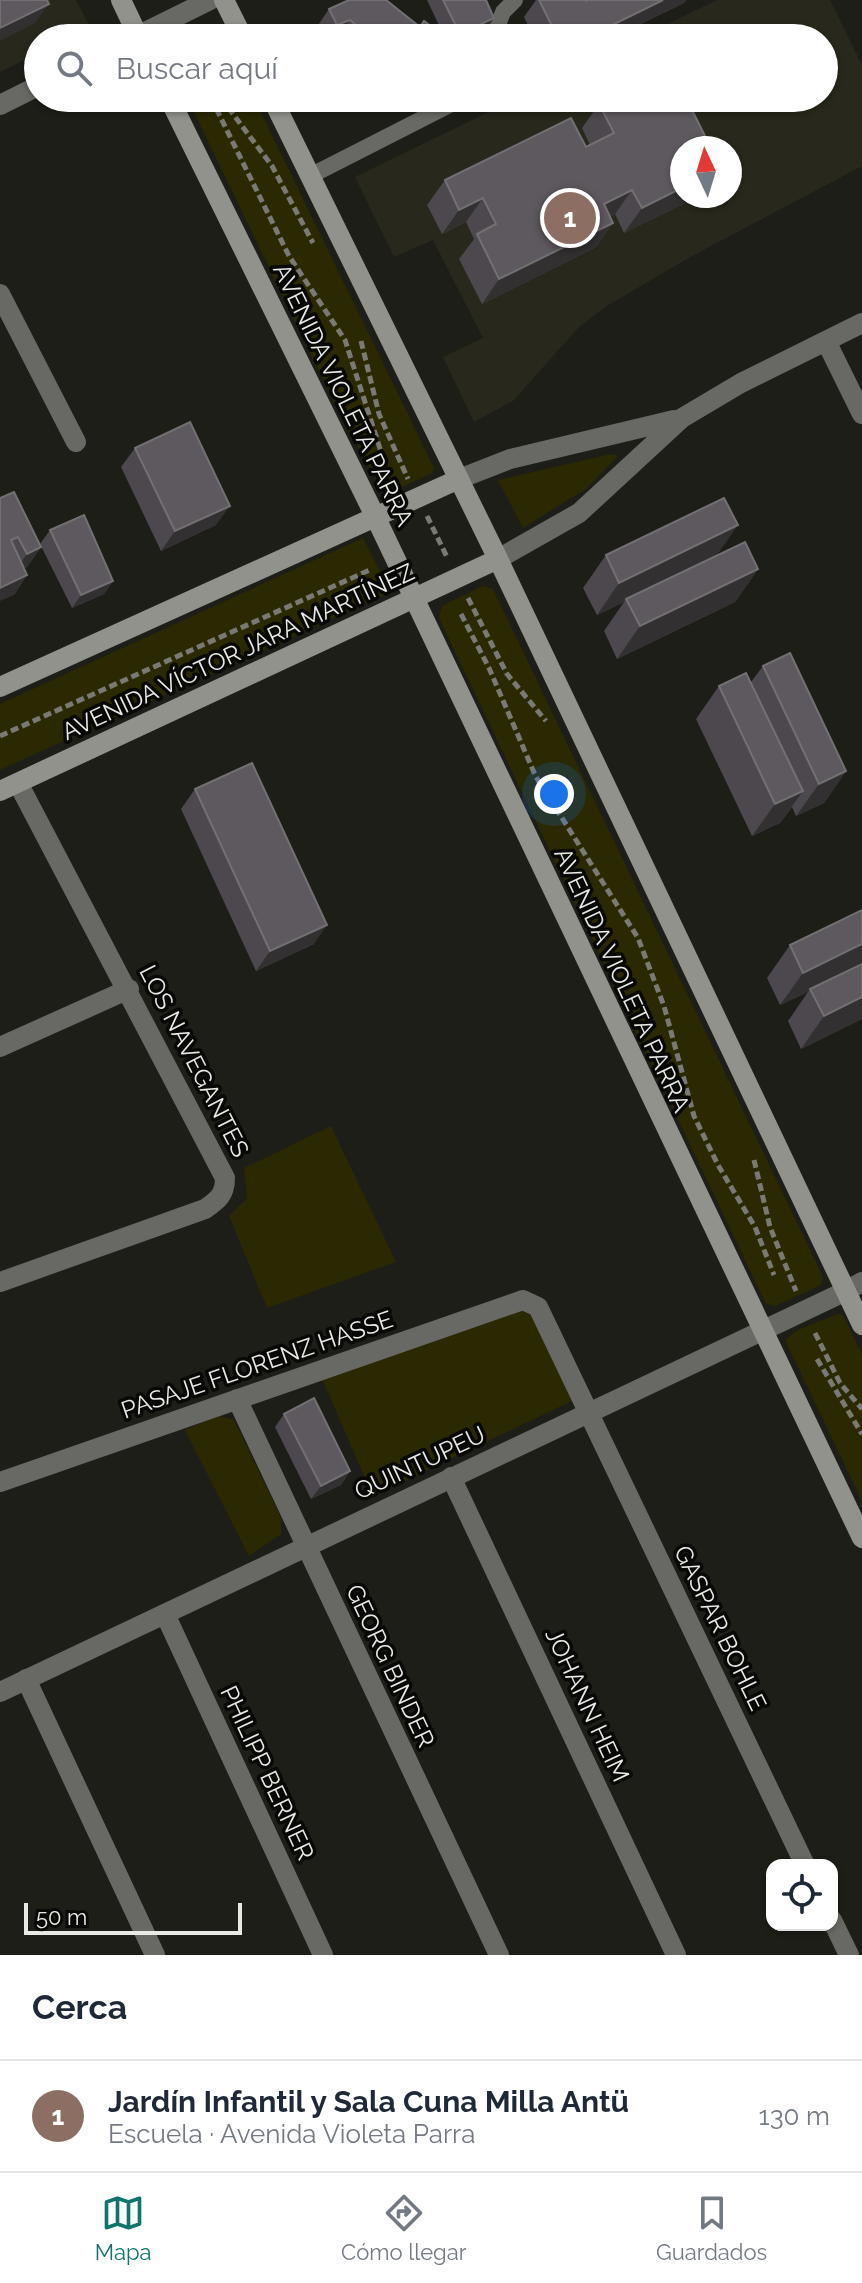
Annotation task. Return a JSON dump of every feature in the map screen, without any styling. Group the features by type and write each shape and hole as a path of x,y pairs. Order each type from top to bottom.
{"main road":[{"path":"121,0 131,24"},
{"path":"224,0 236,24"},
{"name":"AVENIDA VIOLETA PARRA","path":"176,112 375,516 862,1538"},
{"path":"279,112 854,1286 862,1325"},
{"path":"0,687 459,479"},
{"name":"AVENIDA VÍCTOR JARA MARTÍNEZ","path":"9,787 498,559"}],"street":[{"path":"163,24 210,0"},
{"path":"0,105 24,93"},
{"path":"0,294 76,442"},
{"path":"498,559 536,540 587,506 664,431 682,418 862,323"},
{"path":"826,341 862,414"},
{"path":"459,479 510,459 682,418"},
{"name":"LOS NAVEGANTES","path":"0,1282 205,1209 222,1195 225,1178 129,989 9,787"},
{"path":"0,1047 129,989"},
{"name":"QUINTUPEU","path":"0,1692 854,1286"},
{"name":"PASAJE FLORENZ HASSE","path":"0,1482 523,1300 532,1301"},
{"name":"GASPAR BOHLE","path":"532,1301 538,1307 802,1859"},
{"name":"GEORG BINDER","path":"237,1399 499,1955"},
{"name":"JOHANN HEIM","path":"451,1477 676,1955"},
{"name":"PHILIPP BERNER","path":"165,1614 323,1955"},
{"path":"26,1679 155,1955"},
{"path":"837,1931 849,1955"}],"lane":[{"path":"498,24 503,12 515,0"},
{"path":"310,176 436,112"}],"path":[{"path":"218,112 289,256 345,340 384,461"},
{"path":"232,112 272,166 318,253"},
{"path":"360,338 386,437 507,674 553,732"},
{"path":"0,736 372,569"},
{"path":"461,614 489,668 536,777 638,938 664,1006 694,1116 718,1165 755,1227 774,1275"},
{"path":"752,1154 780,1258 840,1383 862,1409"},
{"path":"817,1359 862,1434"}],"shaded area":[{"path":"0,0 76,0 88,24 24,24 24,60 0,72"},
{"path":"717,0 830,0 862,65 862,166 692,256 605,307 578,328 513,401 474,422 443,357 483,338 433,240 394,257 355,177 488,112 838,112 838,24 668,24"},
{"path":"194,112 261,112 434,468 432,473 385,495 343,420"},
{"path":"611,454 618,456 586,489 523,528 498,480"},
{"path":"363,538 391,592 0,770 0,704"},
{"path":"483,586 493,589 823,1277 821,1285 775,1306 766,1304 439,618 442,606"},
{"path":"331,1126 396,1262 267,1308 229,1216 247,1198 244,1168"},
{"path":"521,1308 530,1309 574,1400 373,1496 322,1379"},
{"path":"838,1314 843,1315 862,1354 862,1501 785,1340 798,1330"},
{"path":"218,1416 234,1420 281,1518 281,1534 249,1556 185,1430"}],"building":[{"path":"0,0 47,0 49,4 0,28"},
{"path":"349,0 386,0 416,24 355,24 350,20 336,24 329,9"},
{"path":"443,0 486,0 494,18 481,24 455,24"},
{"path":"539,0 663,0 614,24 551,24"},
{"path":"603,112 693,112 705,136 670,136 670,194 642,208 632,190 604,204 613,223 499,279 477,234 496,224 483,198 459,210 445,180 571,118 586,147 614,133"},
{"path":"190,422 230,506 175,531 135,448"},
{"path":"14,492 41,547 27,554 18,537 11,540 27,575 0,588 0,498"},
{"path":"724,498 738,525 619,583 606,555"},
{"path":"84,515 113,581 81,595 50,530"},
{"path":"745,542 758,569 640,626 626,599"},
{"path":"790,653 846,771 819,784 763,666"},
{"path":"746,673 803,791 775,804 719,686"},
{"path":"252,763 327,925 270,951 195,789"},
{"path":"862,910 862,944 803,973 790,945"},
{"path":"862,964 862,997 824,1016 810,989"},
{"path":"314,1398 350,1471 321,1486 284,1414"}],"place":[{"name":"Jardín Infantil y Sala Cuna Milla Antü","path":"570,218"}]}
